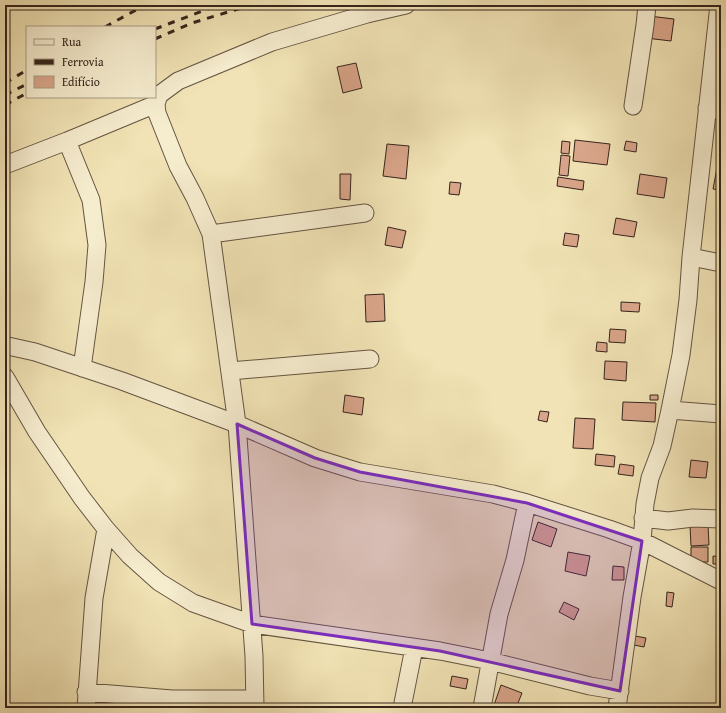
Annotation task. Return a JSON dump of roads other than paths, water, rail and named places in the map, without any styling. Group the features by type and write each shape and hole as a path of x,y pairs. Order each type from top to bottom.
{"street":[{"path":"106,529 94,598 86,700 172,699 255,703 252,624 237,424 211,234 195,198 178,166 157,113 156,104 159,95 178,81 272,42 367,14 406,5"},
{"path":"634,106 647,5"},
{"path":"617,708 632,597 642,541 643,518 650,478 662,446 681,355 688,300 690,257 714,110 719,5"},
{"path":"5,165 156,104"},
{"path":"67,141 91,200 97,246 94,282 82,368"},
{"path":"211,234 366,213"},
{"path":"690,257 721,263"},
{"path":"5,347 8,346 35,352 122,381 237,424 316,458 360,472 493,494 527,503 642,541 721,581"},
{"path":"230,371 370,359"},
{"path":"5,377 46,445 82,498 106,529 130,556 159,582 193,603 252,624 440,651 490,661 590,686 620,691"},
{"path":"670,410 721,414"},
{"path":"482,708 499,614 515,560 527,503"},
{"path":"643,518 668,521 693,518 721,519"},
{"path":"402,708 414,648"}],"railway":[{"path":"107,26 145,5"},
{"path":"156,29 218,5"},
{"path":"156,39 192,23 251,5"},
{"path":"5,83 26,71"},
{"path":"5,95 26,84"},
{"path":"5,105 26,94"}]}
